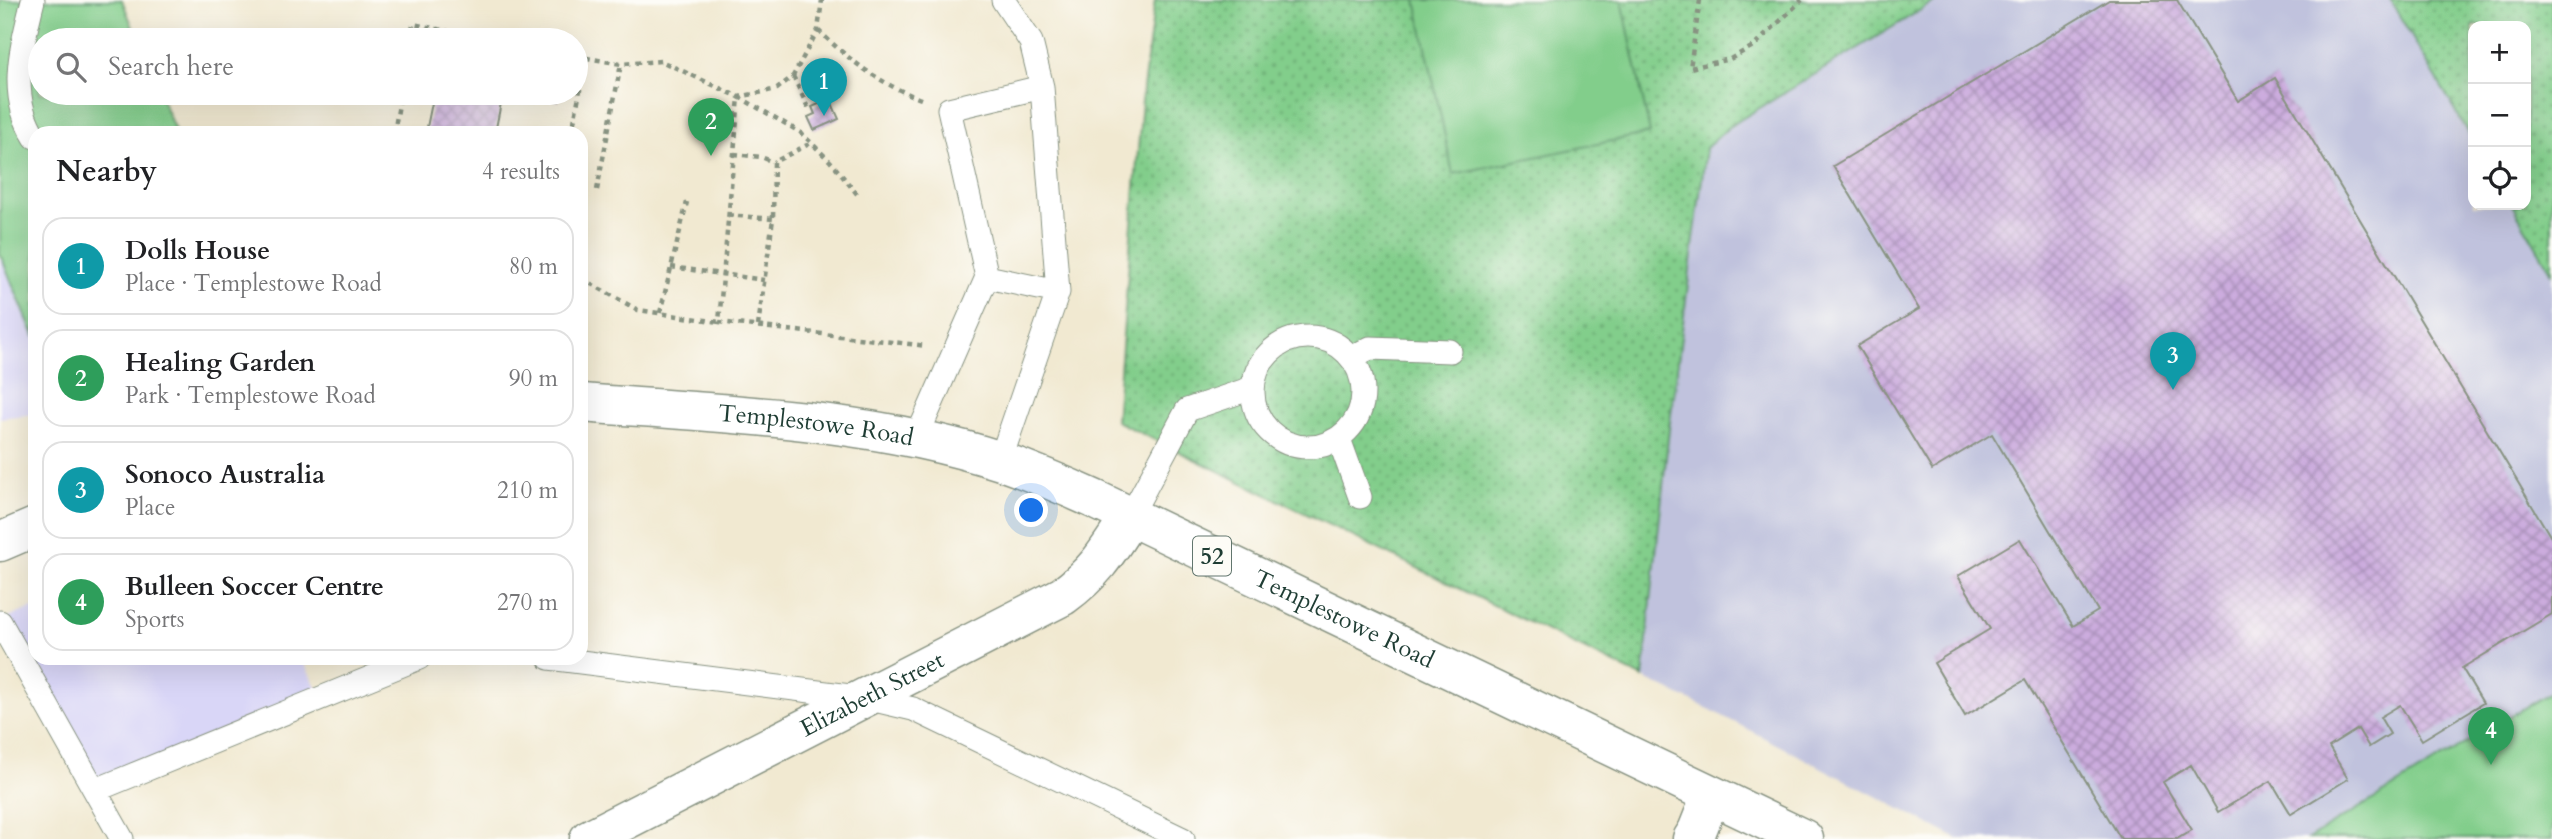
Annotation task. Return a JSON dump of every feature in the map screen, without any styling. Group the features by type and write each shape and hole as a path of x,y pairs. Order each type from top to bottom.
{"main road":[{"name":"Templestowe Road","path":"588,404 728,414 855,428 916,439 1000,461 1057,482 1804,839"},
{"name":"Elizabeth Street","path":"589,839 1063,596 1086,579 1101,562 1130,517"},
{"path":"0,542 28,530"},
{"path":"1692,839 1698,831 1711,796"}],"lane":[{"path":"30,126 21,106 18,80 21,51 33,0"},
{"path":"1000,461 1058,292 1042,87 1031,42 1003,0"},
{"path":"916,439 987,277 949,108 1042,87"},
{"path":"987,277 1058,292"},
{"path":"1307,336 1324,339 1339,346 1352,357 1364,392 1361,410 1352,426 1339,439 1323,446 1305,448 1288,444 1273,435 1261,422 1254,406 1252,388 1256,372 1264,358 1276,346 1307,336"},
{"path":"1352,357 1370,348 1450,351"},
{"path":"1130,517 1187,410 1252,388"},
{"path":"1339,439 1360,497"},
{"path":"0,622 122,839"},
{"path":"588,663 866,698 913,709 1183,839"},
{"path":"96,790 402,665"}],"path":[{"path":"738,97 777,89 793,76 818,30 822,0"},
{"path":"1700,0 1690,68 1730,59 1755,45 1802,0"},
{"path":"412,28 413,24 433,28"},
{"path":"818,30 849,60 895,90 949,108"},
{"path":"588,58 621,65 661,61 738,97 800,132 830,161 857,194"},
{"path":"597,190 621,65"},
{"path":"793,76 810,112"},
{"path":"719,322 738,97"},
{"path":"395,126 399,105"},
{"path":"573,126 577,105"},
{"path":"734,153 774,162 811,144"},
{"path":"758,326 773,219 774,162"},
{"path":"660,313 687,202"},
{"path":"728,215 773,219"},
{"path":"671,267 764,280"},
{"path":"588,282 638,310 955,349"}],"shaded area":[{"path":"1937,0 2390,0 2468,132 2468,210 2515,210 2552,273 2552,691 2308,839 1958,839 1711,710 1643,678 1669,429 1706,148 1730,126"},
{"path":"0,255 28,321 28,415 0,418"},
{"path":"28,610 28,665 305,665 325,703 90,800 0,621"}],"green space":[{"path":"0,0 122,0 133,28 28,28 28,105 164,105 173,126 28,126 28,321 0,254"},
{"path":"1155,0 1937,0 1730,126 1706,148 1669,429 1643,678 1116,421 1143,88"},
{"path":"1416,0 1622,0 1650,133 1453,174"},
{"path":"2390,0 2552,0 2552,273 2515,210 2531,210 2531,21 2468,21 2468,132"},
{"path":"2552,691 2552,839 2308,839"}],"building":[{"path":"2109,0 2177,0 2238,101 2275,78 2552,539 2552,614 2462,668 2483,703 2422,740 2400,705 2380,717 2390,734 2369,747 2358,729 2329,747 2348,779 2291,814 2271,781 2218,812 2191,765 2163,782 2192,830 2177,839 2121,839 2025,680 1965,716 1934,663 1990,629 1958,576 2020,539 2073,626 2098,611 1992,434 1932,470 1857,346 1919,309 1833,166"},
{"path":"830,99 839,119 814,130 808,117 815,114 812,107"},
{"path":"432,105 501,105 496,126 427,126"}],"place":[{"name":"Dolls House","path":"824,116"},
{"name":"Healing Garden","path":"711,156"},
{"name":"Sonoco Australia","path":"2173,390"},
{"name":"Bulleen Soccer Centre","path":"2491,765"}]}
